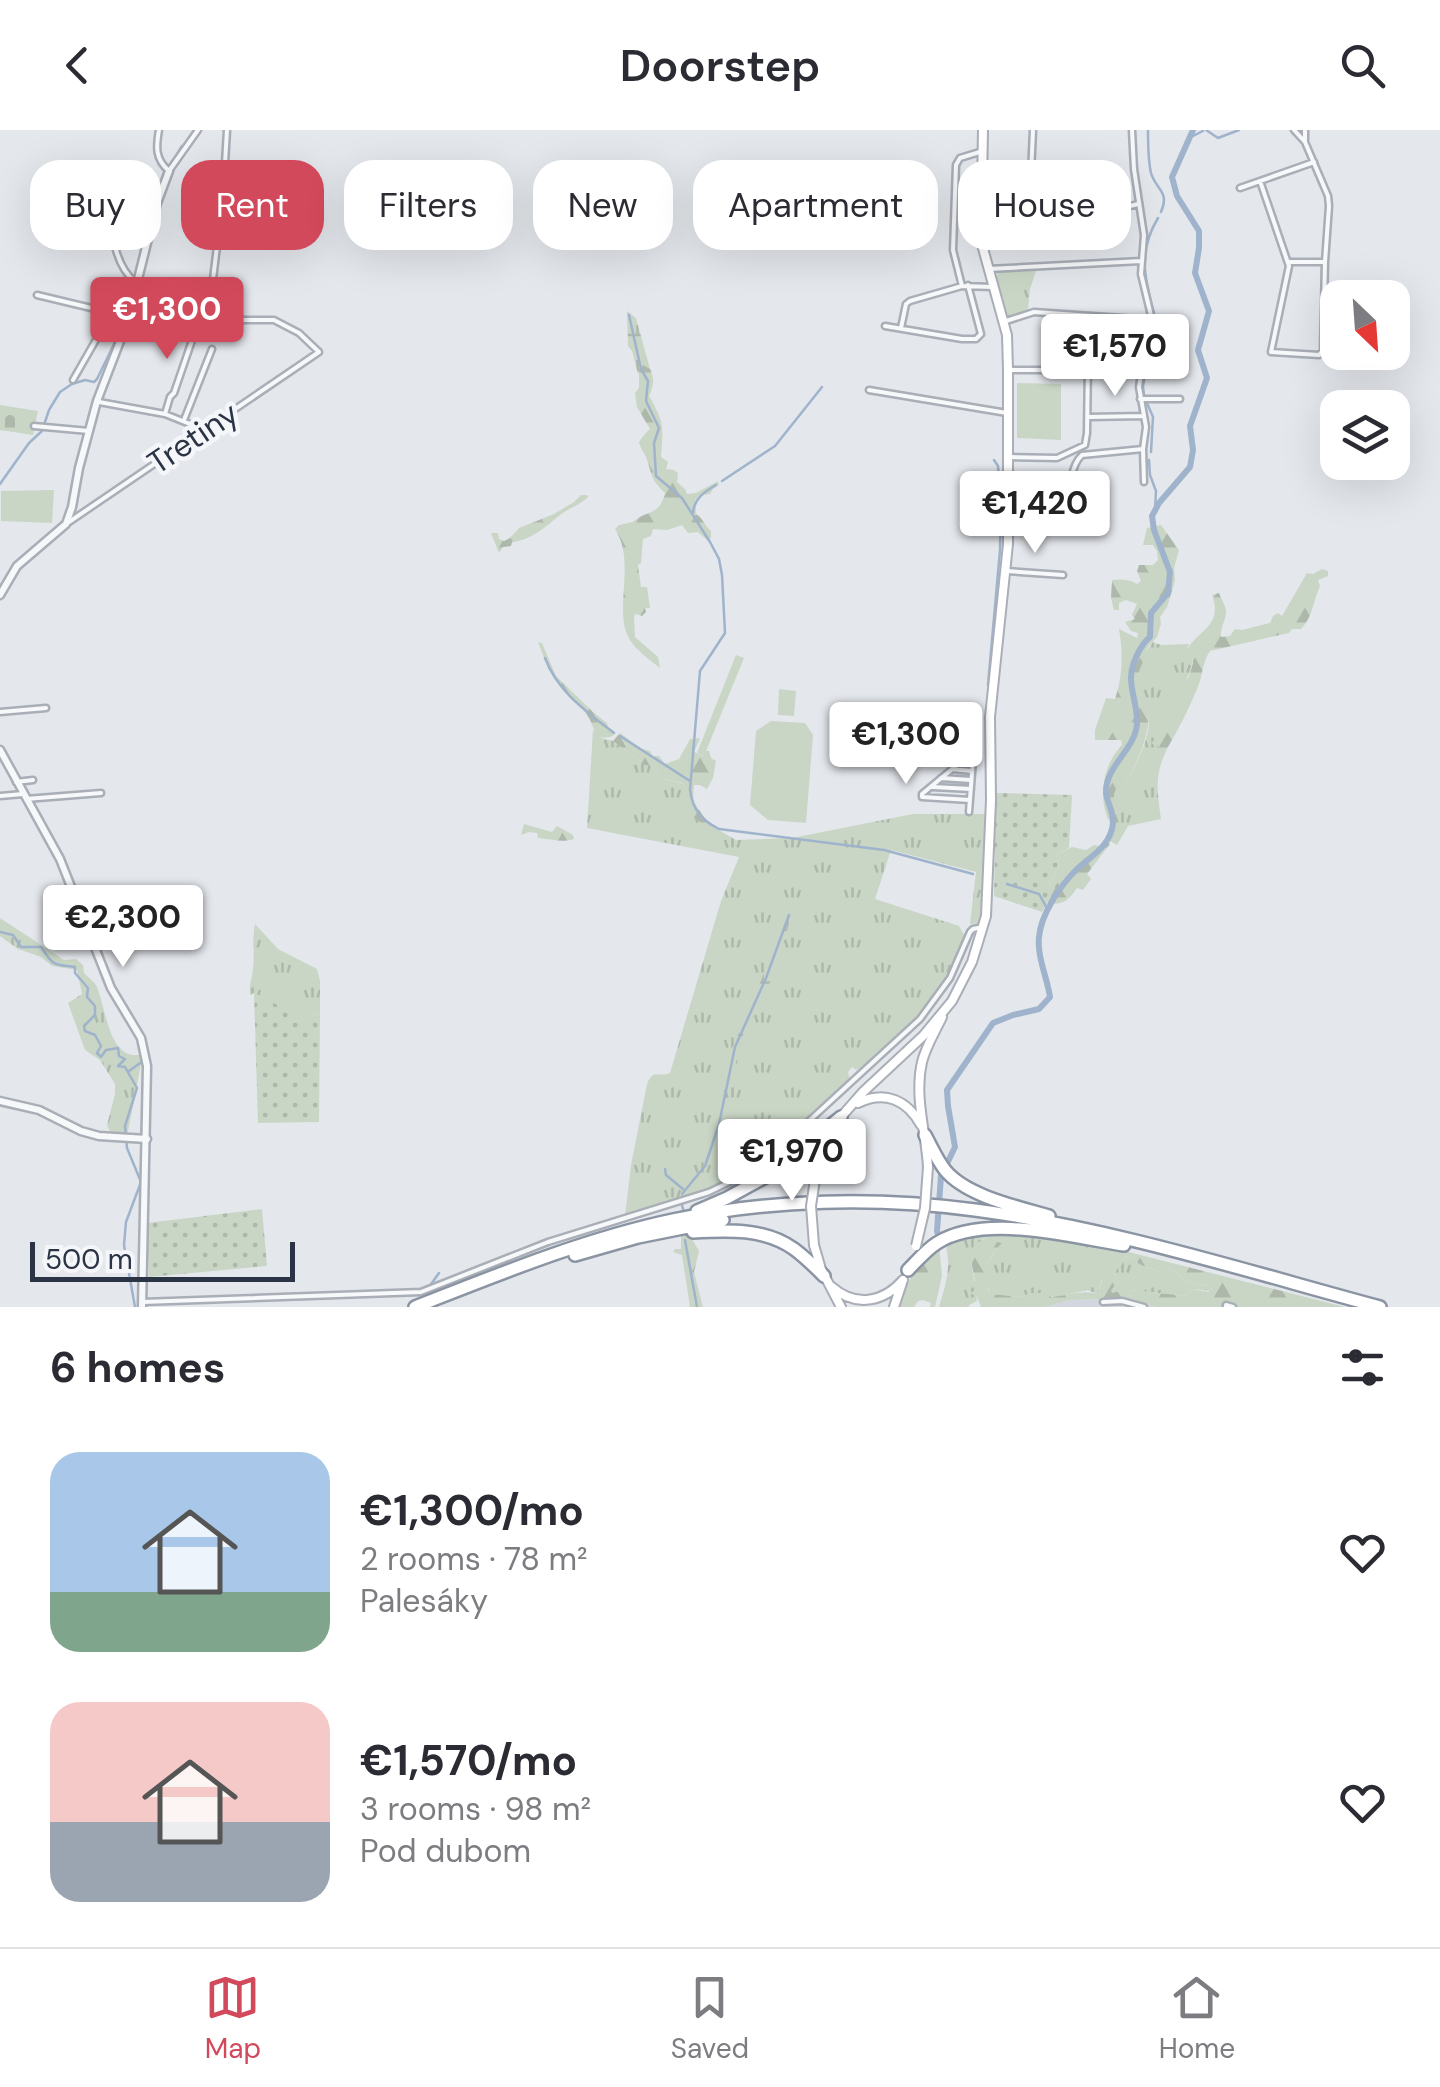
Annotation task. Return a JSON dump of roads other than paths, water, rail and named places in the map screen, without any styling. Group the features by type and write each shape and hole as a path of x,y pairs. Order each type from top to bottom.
{"highway":[{"path":"422,1306 593,1241 674,1220 716,1204 760,1181 842,1117"},
{"path":"924,1132 933,1162 960,1184 1093,1231"},
{"path":"674,1220 789,1205 852,1202 1004,1214 1093,1231 1380,1307"},
{"path":"422,1306 638,1237 737,1217 852,1209 939,1209 1130,1246 1355,1307"},
{"path":"905,1275 922,1249 956,1234 982,1230 1018,1230 1130,1246"},
{"path":"638,1237 706,1232 760,1234 790,1246 828,1282"}],"main road":[{"path":"983,160 984,130"},
{"path":"924,1132 919,1093 922,1063 969,969 984,927 989,885 990,729 1008,517 1008,346 984,250"},
{"path":"841,1307 814,1246 811,1206 817,1166 842,1117 946,1009"},
{"path":"853,1106 877,1096 894,1098 910,1108 924,1132"},
{"path":"922,1249 933,1162"},
{"path":"828,1282 847,1298 867,1302 884,1296 905,1275"},
{"path":"894,1307 905,1275"}],"street":[{"path":"160,130 158,156 168,172"},
{"path":"161,187 198,130"},
{"path":"37,295 106,312 128,308 162,318 210,320 227,130"},
{"path":"1031,160 1032,130"},
{"path":"1132,130 1144,235 1142,283 1157,324 1143,361 1139,387 1144,399 1144,482"},
{"path":"1260,181 1288,262 1270,352 1317,356 1323,352 1330,218 1328,200 1299,131"},
{"path":"885,326 962,339 976,339 981,334 953,250 956,165 960,158 983,151"},
{"path":"1240,188 1314,162"},
{"path":"1131,205 1140,203"},
{"path":"116,250 134,281"},
{"path":"0,595 17,566 66,524 142,250"},
{"path":"988,269 1141,261"},
{"path":"1288,262 1325,262"},
{"path":"900,328 910,300 965,285 993,287"},
{"path":"73,380 113,310"},
{"path":"1003,322 1032,312 1172,328 1184,324"},
{"path":"164,414 199,320"},
{"name":"Tretiny","path":"66,524 319,352 300,333 274,320 210,320"},
{"path":"184,420 212,349"},
{"path":"1008,517 1069,519 1074,466 1087,442 1089,362 1143,361"},
{"path":"1008,370 1087,370"},
{"path":"869,390 1008,412"},
{"path":"1144,399 1180,399"},
{"path":"97,401 164,414 205,430"},
{"path":"1088,417 1144,416"},
{"path":"34,426 89,431"},
{"path":"1008,458 1057,458 1082,452 1143,449"},
{"path":"1005,571 1062,575"},
{"path":"0,712 46,708"},
{"path":"969,812 974,747"},
{"path":"0,750 61,862 114,997 143,1042 148,1076 142,1305 421,1292 548,1242 709,1192 772,1155 913,1026 946,986 968,934 984,927"},
{"path":"970,800 922,794 973,756"},
{"path":"952,769 972,770"},
{"path":"940,778 971,780"},
{"path":"16,782 33,780"},
{"path":"933,786 970,789"},
{"path":"932,798 933,786"},
{"path":"0,796 101,794"},
{"path":"0,1101 39,1110 90,1134 147,1139"},
{"path":"1104,1302 1122,1301 1144,1307"}],"waterway":[{"path":"1148,130 1151,173 1164,199 1161,212"},
{"path":"941,1243 937,1231 941,1176 955,1147 947,1090 993,1023 1039,1009 1050,997 1039,952 1041,928 1047,910 1064,884 1099,850 1111,831 1107,783 1137,724 1131,684 1133,667 1150,637 1151,613 1168,593 1170,572 1152,516 1190,467 1190,426 1207,378 1198,350 1209,311 1195,273 1199,231 1177,196 1172,177 1193,130"},
{"path":"1206,130 1218,138 1239,130"},
{"path":"1189,138 1203,131"},
{"path":"169,167 182,146"},
{"path":"1154,313 1145,253 1158,218"},
{"path":"127,308 134,282"},
{"path":"629,315 641,369 648,381 646,401 659,428 654,443 656,476 682,498 719,559 722,575 725,633 700,671 690,790 696,809 719,829 884,850 973,874"},
{"path":"1151,452 1153,417 1143,386 1149,355 1160,329 1155,317"},
{"path":"0,484 42,431 60,392 72,384 97,379 121,330"},
{"path":"722,481 775,446 822,387"},
{"path":"988,685 1000,550 1001,505 998,466 994,460"},
{"path":"1149,460 1156,491 1155,510"},
{"path":"693,513 700,496 716,485"},
{"path":"545,658 565,691 614,733"},
{"path":"620,736 690,781"},
{"path":"1007,884 1039,894 1048,910"},
{"path":"682,1194 705,1166 719,1124 735,1047 789,915"},
{"path":"0,932 13,935 21,947 41,947 55,963 75,967 75,973 88,988 87,997 95,1006 95,1015 84,1026 85,1031 95,1035 101,1057 106,1050 118,1048 119,1056 125,1059 118,1066 125,1067 137,1088 125,1126 127,1148 141,1182 126,1222 124,1245 135,1307"},
{"path":"129,1071 143,1061"},
{"path":"665,1169 666,1175 683,1189"},
{"path":"682,1205 683,1209"},
{"path":"685,1240 697,1307"},
{"path":"420,1290 429,1287 439,1273"}]}
